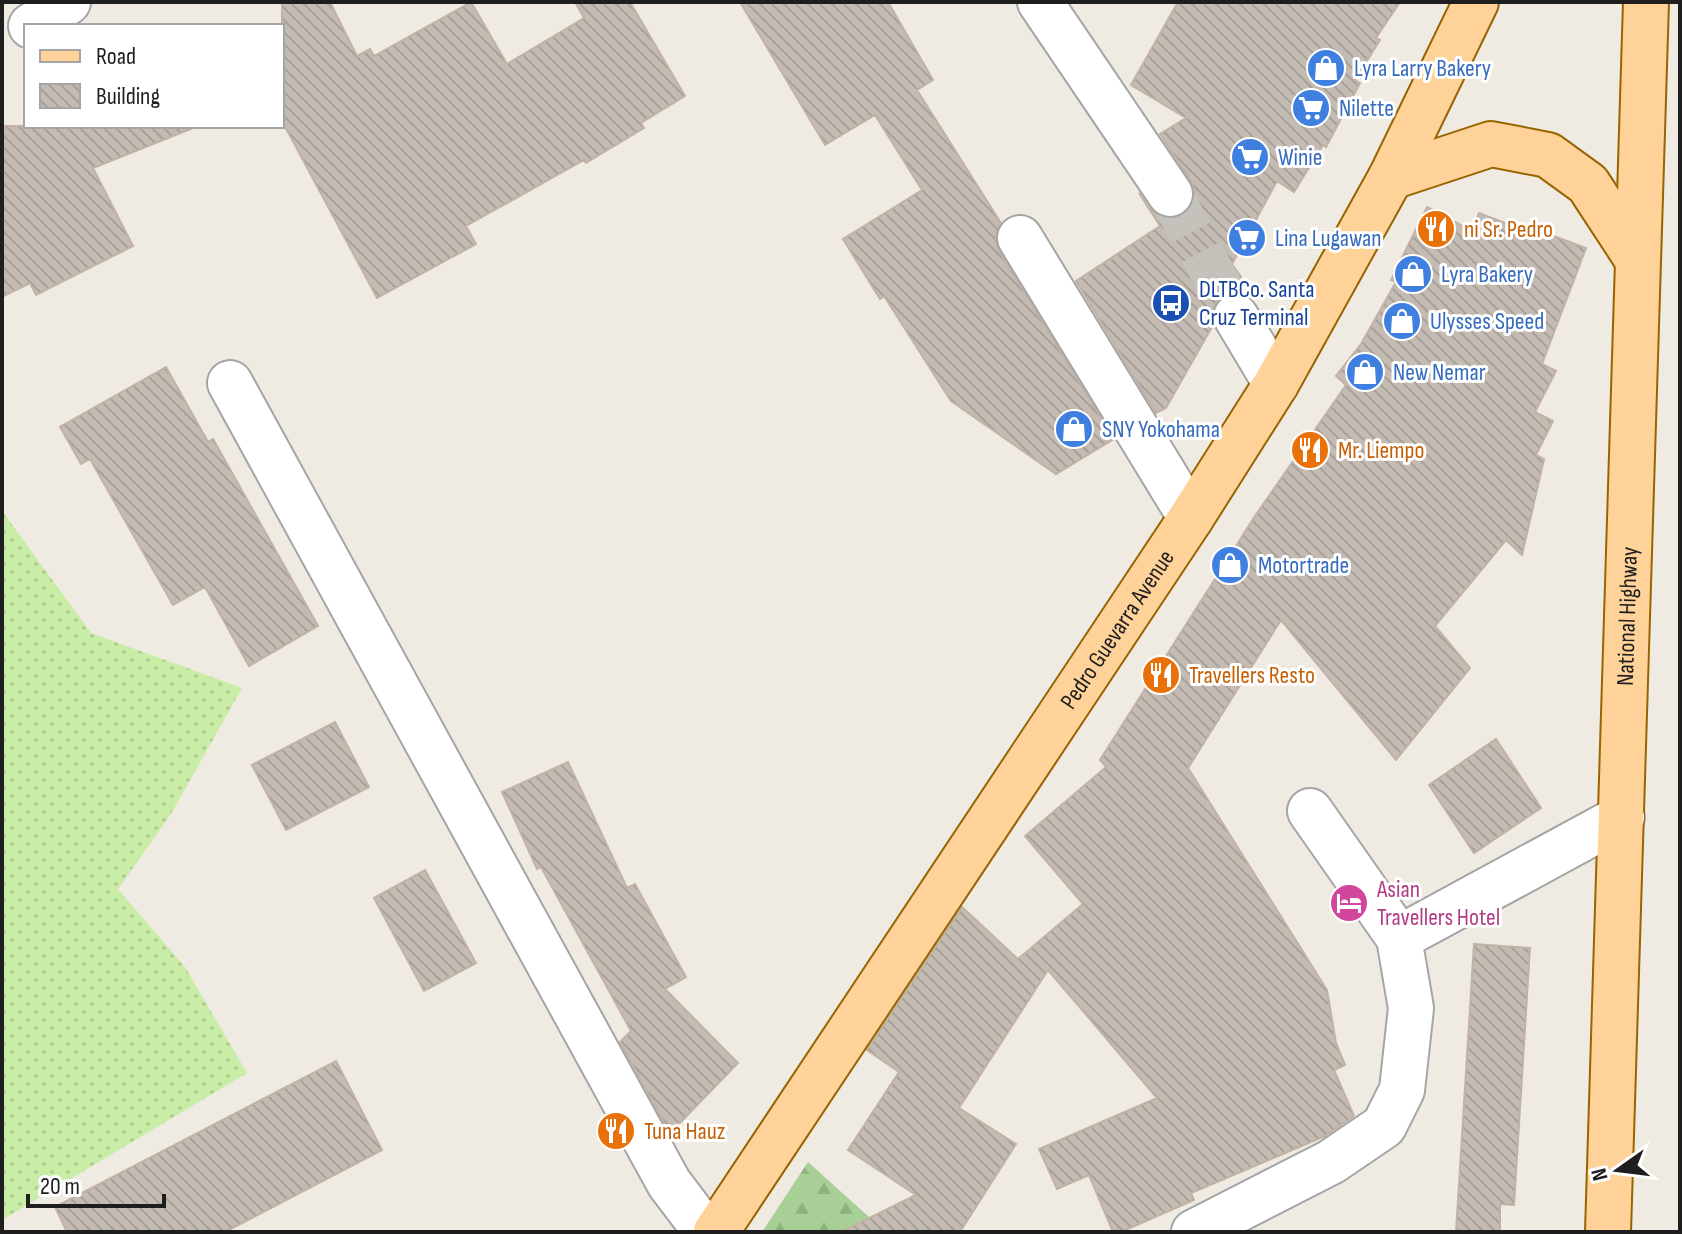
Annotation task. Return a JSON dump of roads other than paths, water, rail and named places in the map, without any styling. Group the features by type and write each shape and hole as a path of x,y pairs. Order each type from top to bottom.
{"main road":[{"name":"Pedro Guevarra Avenue","path":"716,1232 1191,518 1276,384 1391,177 1476,2"},
{"name":"National Highway","path":"1608,1232 1646,2"},
{"path":"1391,177 1491,144 1548,155 1588,184 1637,259"}],"street":[{"path":"34,24 68,2"},
{"path":"1040,2 1170,194"},
{"path":"2,45 24,31"},
{"path":"1020,238 1191,518"},
{"path":"1236,317 1276,384"},
{"path":"230,383 669,1183 706,1232"},
{"path":"1194,1232 1331,1162 1384,1126 1402,1090 1411,1008 1399,938 1310,811"},
{"path":"1399,938 1622,817"}],"tunnel":[{"path":"1170,194 1236,317"}],"place":[{"name":"Lyra Larry Bakery","path":"1326,68"},
{"name":"Nilette","path":"1311,108"},
{"name":"Winie","path":"1250,157"},
{"name":"ni Sr. Pedro","path":"1436,229"},
{"name":"Lina Lugawan","path":"1247,238"},
{"name":"Lyra Bakery","path":"1413,274"},
{"name":"DLTBCo. Santa Cruz Terminal","path":"1171,303"},
{"name":"Ulysses Speed","path":"1402,321"},
{"name":"New Nemar","path":"1365,372"},
{"name":"SNY Yokohama","path":"1074,429"},
{"name":"Mr. Liempo","path":"1310,450"},
{"name":"Motortrade","path":"1230,565"},
{"name":"Travellers Resto","path":"1161,675"},
{"name":"Asian Travellers Hotel","path":"1349,903"},
{"name":"Tuna Hauz","path":"616,1131"}]}
